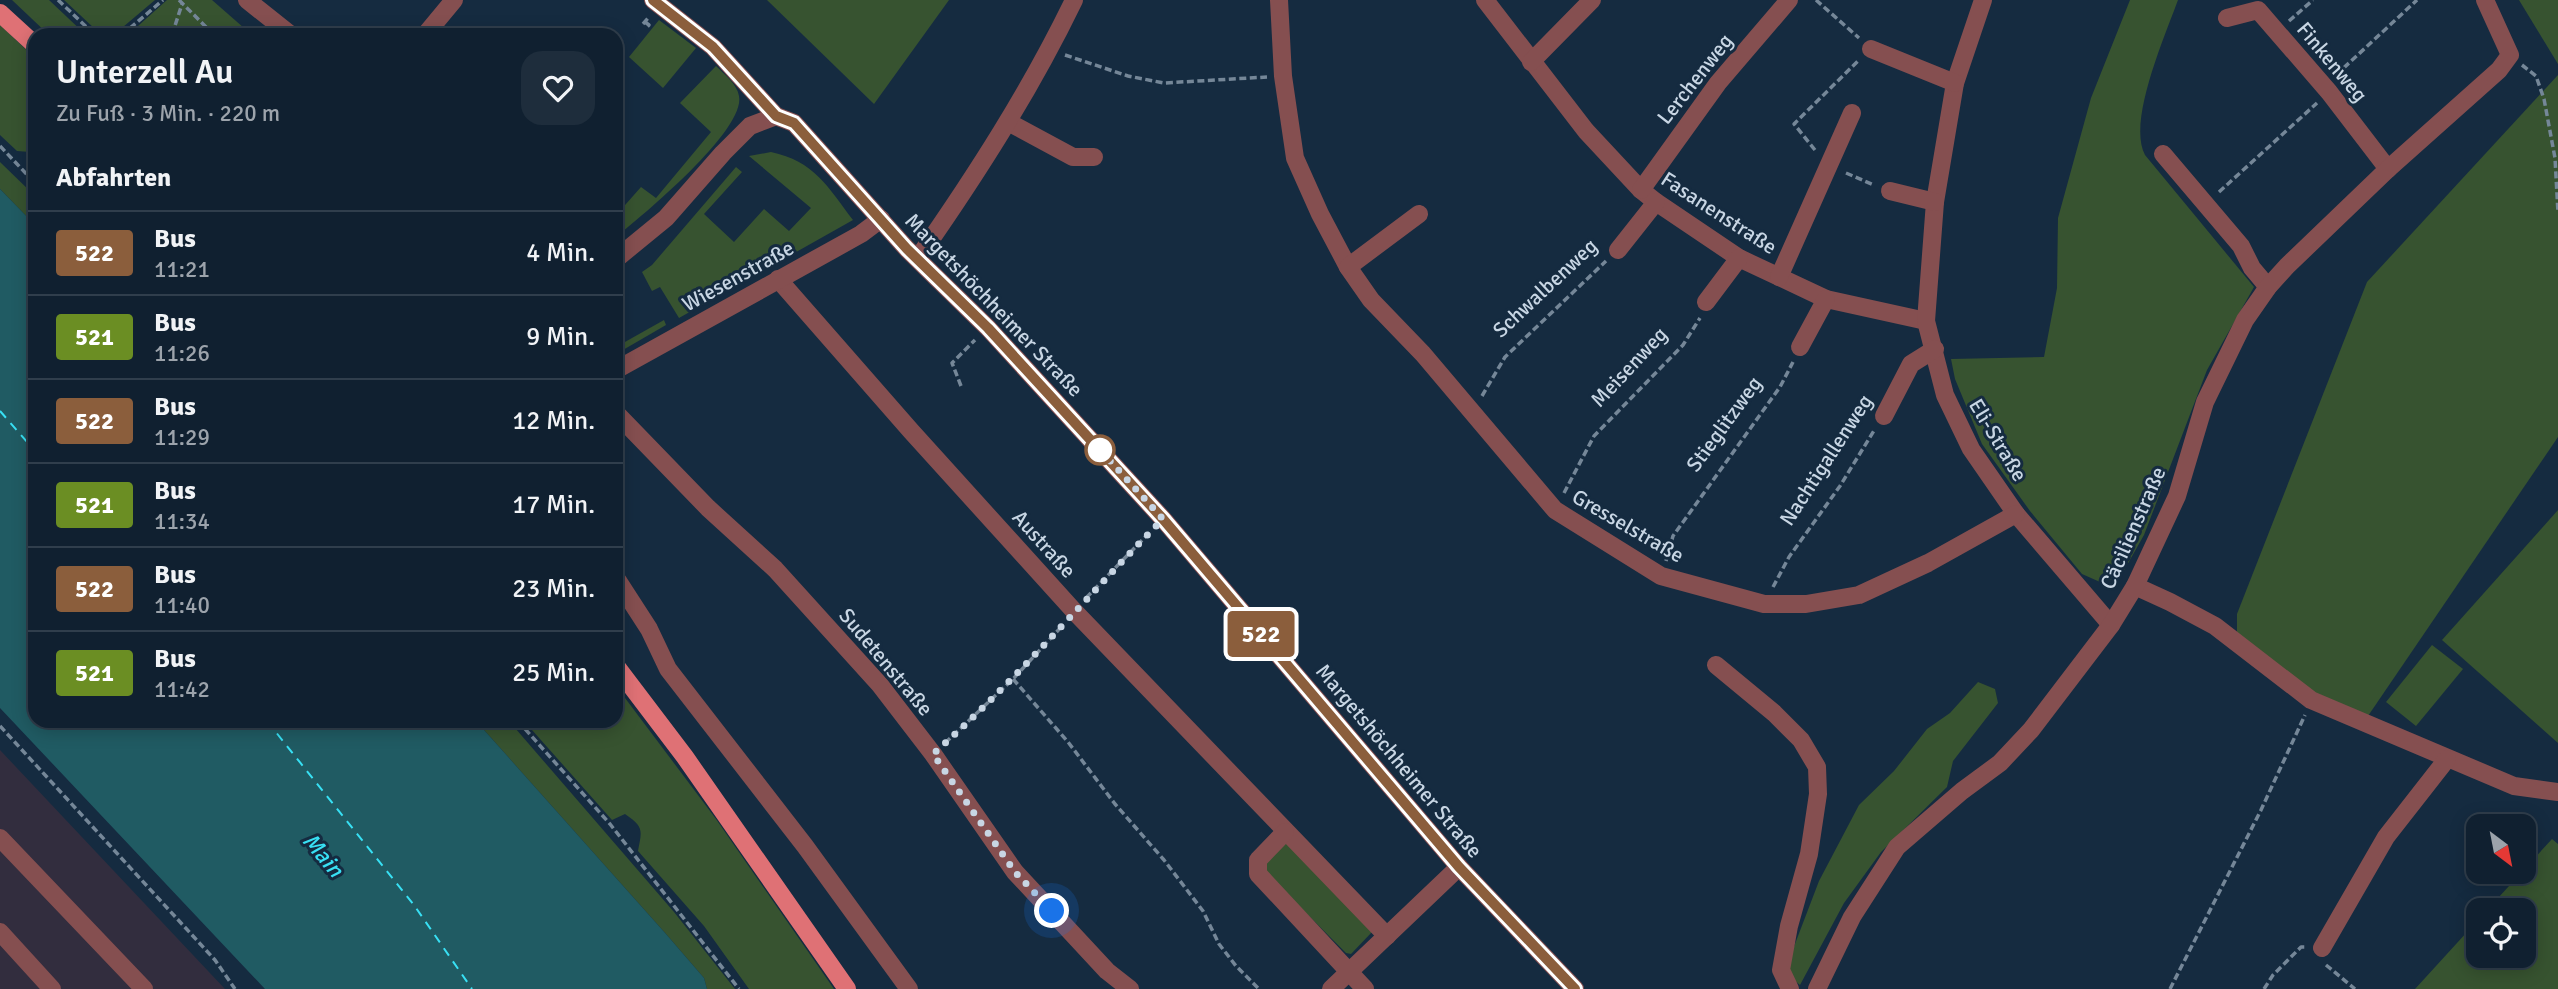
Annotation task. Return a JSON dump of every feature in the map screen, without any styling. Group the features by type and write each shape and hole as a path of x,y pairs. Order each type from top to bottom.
{"main road":[{"path":"0,13 28,39"},
{"path":"623,675 685,757 847,989"}],"street":[{"path":"247,0 282,28"},
{"path":"431,28 454,0"},
{"name":"Margetshöchheimer Straße","path":"653,0 776,116 794,123 881,219 988,328 1163,519 1459,867 1575,989"},
{"path":"918,258 961,198 1008,122 1050,50 1074,0"},
{"name":"Gresselstraße","path":"1279,0 1283,76 1295,158 1320,215 1348,267 1371,300 1423,354 1555,510 1661,576 1764,604 1807,604 1859,595 1928,563 2016,513"},
{"name":"Fasanenstraße","path":"1485,0 1586,131 1641,190 1656,202 1739,258 1826,299 1926,321"},
{"path":"1531,62 1592,0"},
{"name":"Lerchenweg","path":"1641,190 1718,83 1789,0"},
{"name":"Eli-Straße","path":"1983,0 1955,83 1935,202 1926,321 1945,394 1971,449 2016,513 2111,625"},
{"path":"2485,0 2510,55"},
{"name":"Finkenweg","path":"2227,18 2258,10 2327,89 2388,169"},
{"path":"1871,48 1955,83"},
{"name":"Cäcilienstraße","path":"1817,989 1852,916 1897,847 1962,791 2000,763 2032,730 2111,625 2135,586 2176,496 2205,402 2245,320 2267,287 2388,169 2499,70 2510,55"},
{"path":"1779,277 1853,113"},
{"path":"623,253 666,218 750,126 776,116"},
{"path":"1008,122 1073,157 1094,157"},
{"path":"2163,154 2241,246 2252,268 2267,287"},
{"path":"1890,191 1935,202"},
{"name":"Schwalbenweg","path":"1618,250 1656,202"},
{"path":"1348,267 1419,214"},
{"name":"Wiesenstraße","path":"623,366 861,234 881,219"},
{"path":"1706,302 1739,258"},
{"name":"Austraße","path":"778,279 1074,611 1387,936"},
{"path":"1800,347 1826,299"},
{"name":"Nachtigallenweg","path":"1884,416 1911,364 1935,349"},
{"name":"Sudetenstraße","path":"623,420 708,508 775,569 880,685 933,754 1015,872 1107,971 1130,989"},
{"path":"2135,586 2170,601 2215,626 2311,700 2514,786 2558,793"},
{"path":"623,589 649,629 668,669 805,846 909,989"},
{"path":"1716,665 1774,713 1801,740 1817,767 1818,794 1809,854 1789,926 1781,970 1790,989"},
{"path":"2322,948 2386,837 2447,759"},
{"path":"1285,832 1258,860 1258,874 1365,989"},
{"path":"0,838 144,989"},
{"path":"1331,989 1459,867"},
{"path":"0,932 52,989"}],"path":[{"path":"58,0 88,28"},
{"path":"130,28 163,0"},
{"path":"1816,0 1871,48 1794,124 1829,167 1890,191"},
{"path":"2277,32 2313,0"},
{"path":"2207,204 2417,0"},
{"path":"174,28 181,2 207,28"},
{"path":"1050,50 1128,76 1164,83 1283,76"},
{"path":"2510,55 2536,76 2544,99 2555,159 2558,213"},
{"path":"0,146 28,176"},
{"name":"Schwalbenweg","path":"1472,413 1505,356 1618,250"},
{"name":"Meisenweg","path":"1555,510 1594,436 1683,345 1698,323 1706,302"},
{"path":"961,386 952,363 970,346"},
{"name":"Stieglitzweg","path":"1661,576 1673,536 1780,387 1800,347"},
{"name":"Nachtigallenweg","path":"1764,604 1789,557 1840,486 1884,416"},
{"path":"933,754 1013,679 1163,519"},
{"path":"1013,679 1164,860 1203,911 1220,944 1236,966 1259,989"},
{"path":"2170,989 2291,748 2311,700"},
{"path":"0,726 215,960 235,989"},
{"path":"524,728 610,824 739,989"},
{"path":"2264,989 2301,947 2322,948 2321,960 2355,989"}],"shaded area":[{"path":"12,0 49,0 79,28 42,28"},
{"path":"64,0 155,0 121,28 94,28"},
{"path":"167,0 212,0 244,28 136,28"},
{"path":"767,0 949,0 874,104"},
{"path":"2130,0 2178,0 2144,101 2141,140 2145,155 2254,287 2207,370 2144,535 2122,574 2100,582 2082,574 2030,511 1982,444 1955,379 1951,359 2044,357 2057,288 2058,218 2091,98"},
{"path":"2519,0 2558,0 2558,64"},
{"path":"659,20 696,48 663,88 629,57"},
{"path":"0,25 28,51 28,152 17,151 0,135"},
{"path":"716,66 733,83 739,96 737,111 710,150 623,231 623,207 641,187 656,198 711,132 680,103"},
{"path":"2558,75 2558,437 2368,716 2316,694 2237,637 2237,614 2367,282"},
{"path":"771,152 798,162 819,177 853,220 679,318 660,287 652,291 642,272 652,265 736,167 742,172 704,214 734,242 764,209 789,231 811,208 749,156"},
{"path":"0,162 28,189 28,218 0,189"},
{"path":"664,320 666,325 623,350 623,343"},
{"path":"2558,510 2558,743 2442,640"},
{"path":"2432,645 2463,669 2416,726 2386,702"},
{"path":"1978,682 1995,689 1998,703 1953,761 1947,787 1881,852 1844,903 1800,985 1789,971 1790,957 1819,881 1859,805 1894,771 1927,729 1950,713"},
{"path":"623,695 716,819 834,989 749,989 704,926 638,851 641,833 636,822 625,814 612,820 530,728 623,728"},
{"path":"482,728 515,728 674,912 735,989 707,989 704,978"},
{"path":"0,750 225,989 0,989"},
{"path":"2552,839 2558,844 2558,989 2415,989 2466,933 2466,968 2536,968 2536,898 2498,898 2511,884 2536,884 2536,856"},
{"path":"1286,842 1372,932 1351,954 1346,953 1264,871 1265,863"}],"water":[{"name":"Main","path":"0,189 28,218 28,728 482,728 704,978 707,989 265,989 0,708"}],"ferry route":[{"path":"0,411 28,443"},
{"path":"273,728 414,905 472,989"}],"bus line":[{"name":"522","path":"653,0 713,47 776,116 794,123 907,249 988,328 1163,519 1459,867 1575,989"}],"route":[{"path":"1052,911 1015,872 933,754 1054,637 1074,611 1163,519 1093,442 1100,450"}]}
